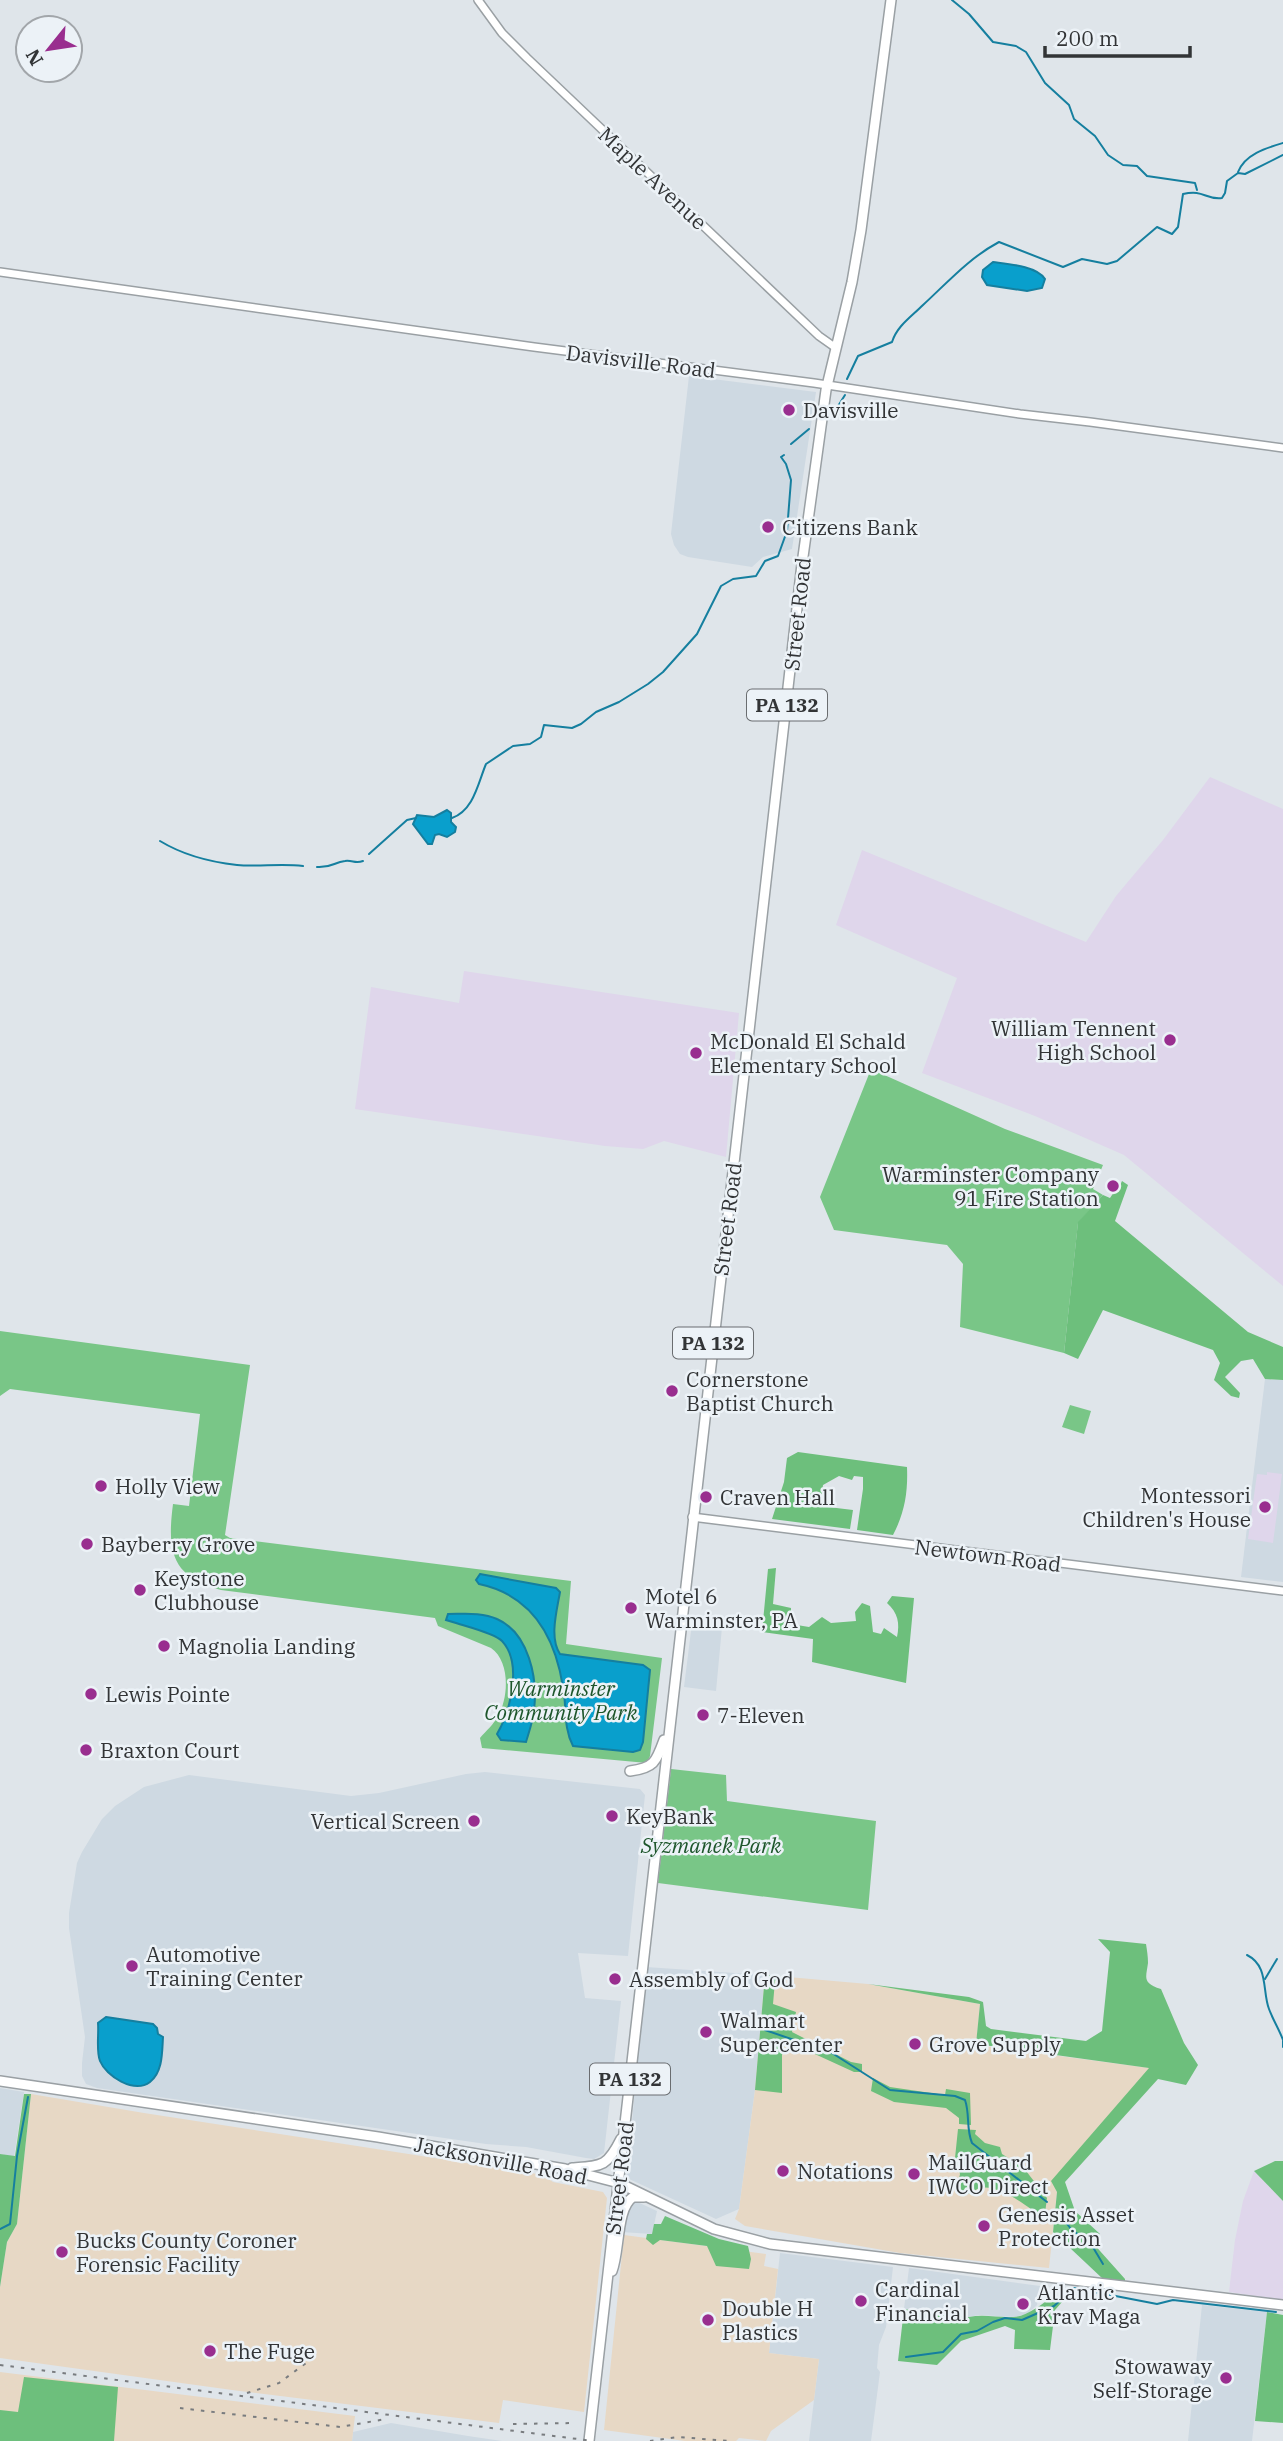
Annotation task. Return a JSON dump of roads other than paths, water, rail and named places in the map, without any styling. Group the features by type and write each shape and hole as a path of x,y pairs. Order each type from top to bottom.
{"main road":[{"name":"Street Road","path":"589,2441 692,1517 804,552 827,385 861,230 891,0"},
{"path":"630,1771 645,1769 653,1763 669,1725"},
{"name":"Jacksonville Road","path":"0,2081 378,2137 565,2169 618,2183 714,2229 770,2244 1283,2305"},
{"path":"565,2169 597,2167 607,2162 624,2131"},
{"path":"608,2279 617,2260 623,2207 633,2197 647,2197"}],"street":[{"name":"Maple Avenue","path":"478,0 502,33 527,58 819,336 836,348"},
{"name":"Davisville Road","path":"0,271 1283,449"},
{"name":"Newtown Road","path":"692,1517 1283,1591"}],"water":[{"path":"993,262 1036,271 1045,279 1042,288 1027,291 987,285 982,277 983,270"},
{"path":"447,810 451,813 455,832 447,837 435,835 432,844 428,844 413,824 417,815 434,817"},
{"path":"480,1574 556,1588 560,1592 554,1632 560,1654 643,1665 650,1670 640,1750 633,1752 573,1746 568,1732 559,1668 547,1635 538,1620 513,1598 497,1589 479,1584 476,1580"},
{"path":"448,1614 479,1614 497,1619 517,1635 524,1646 532,1671 535,1698 526,1742 501,1740 497,1734 510,1701 512,1688 512,1662 508,1650 502,1641 493,1635 446,1620"},
{"path":"106,2017 153,2024 157,2028 158,2034 163,2037 162,2055 160,2067 150,2082 144,2085 129,2085 103,2067 98,2053 98,2023"}],"waterway":[{"path":"952,0 969,14 993,42 1016,46 1026,52 1045,83 1069,105 1074,119 1095,136 1108,155 1123,165 1137,166 1147,176 1195,183 1197,190"},
{"path":"1238,172 1251,156 1283,143"},
{"path":"847,379 858,356 892,342 905,322 950,279 978,255 999,242 1063,267 1082,259 1107,264 1117,261 1157,227 1172,234 1178,227 1183,194 1196,193 1222,198 1227,181 1238,173 1245,174 1283,155"},
{"path":"833,414 845,395"},
{"path":"791,444 809,429"},
{"path":"452,818 470,802 486,764 513,746 530,744 541,737 544,725 572,728 648,684 663,672 697,634 721,586 733,579 756,576 765,561 778,556 787,531 791,480 781,457 784,455"},
{"path":"369,854 407,820 416,818"},
{"path":"160,841 187,854 217,862 303,866"},
{"path":"317,867 345,861 363,861"},
{"path":"1247,1955 1262,1972 1269,2009 1283,2040"},
{"path":"1265,1979 1277,1959"},
{"path":"765,2030 832,2053 890,2090 955,2096 965,2100 972,2143 1047,2202"},
{"path":"1283,2041 1283,2047"},
{"path":"0,2229 10,2224 17,2156 28,2097"},
{"path":"1061,2216 1071,2229 1091,2244 1103,2264"},
{"path":"906,2357 943,2352 961,2334 977,2331 1005,2318 1022,2320 1054,2306 1074,2288 1157,2304 1173,2300 1276,2312"}],"railway":[{"path":"247,2393 279,2383 317,2355"},
{"path":"0,2365 593,2441"},
{"path":"180,2408 340,2427 386,2419"},
{"path":"513,2424 576,2423"},
{"path":"650,2441 678,2437 729,2441"}],"place":[{"name":"Davisville","path":"789,410"},
{"name":"Citizens Bank","path":"768,527"},
{"name":"William Tennent High School","path":"1170,1040"},
{"name":"McDonald El Schald Elementary School","path":"696,1053"},
{"name":"Warminster Company 91 Fire Station","path":"1113,1186"},
{"name":"Cornerstone Baptist Church","path":"672,1391"},
{"name":"Holly View","path":"101,1486"},
{"name":"Craven Hall","path":"706,1497"},
{"name":"Montessori Children's House","path":"1265,1507"},
{"name":"Bayberry Grove","path":"87,1544"},
{"name":"Keystone Clubhouse","path":"140,1590"},
{"name":"Motel 6 Warminster, PA","path":"631,1608"},
{"name":"Magnolia Landing","path":"164,1646"},
{"name":"Lewis Pointe","path":"91,1694"},
{"name":"7-Eleven","path":"703,1715"},
{"name":"Braxton Court","path":"86,1750"},
{"name":"KeyBank","path":"612,1816"},
{"name":"Vertical Screen","path":"474,1821"},
{"name":"Automotive Training Center","path":"132,1966"},
{"name":"Assembly of God","path":"615,1979"},
{"name":"Walmart Supercenter","path":"706,2032"},
{"name":"Grove Supply","path":"915,2044"},
{"name":"Notations","path":"783,2171"},
{"name":"MailGuard IWCO Direct","path":"914,2174"},
{"name":"Genesis Asset Protection","path":"984,2226"},
{"name":"Bucks County Coroner Forensic Facility","path":"62,2252"},
{"name":"Cardinal Financial","path":"861,2301"},
{"name":"Atlantic Krav Maga","path":"1023,2304"},
{"name":"Double H Plastics","path":"708,2320"},
{"name":"The Fuge","path":"210,2351"},
{"name":"Stowaway Self-Storage","path":"1226,2378"}],"park label":[{"name":"Warminster Community Park","path":"561,1700"},
{"name":"Syzmanek Park","path":"711,1845"}]}
